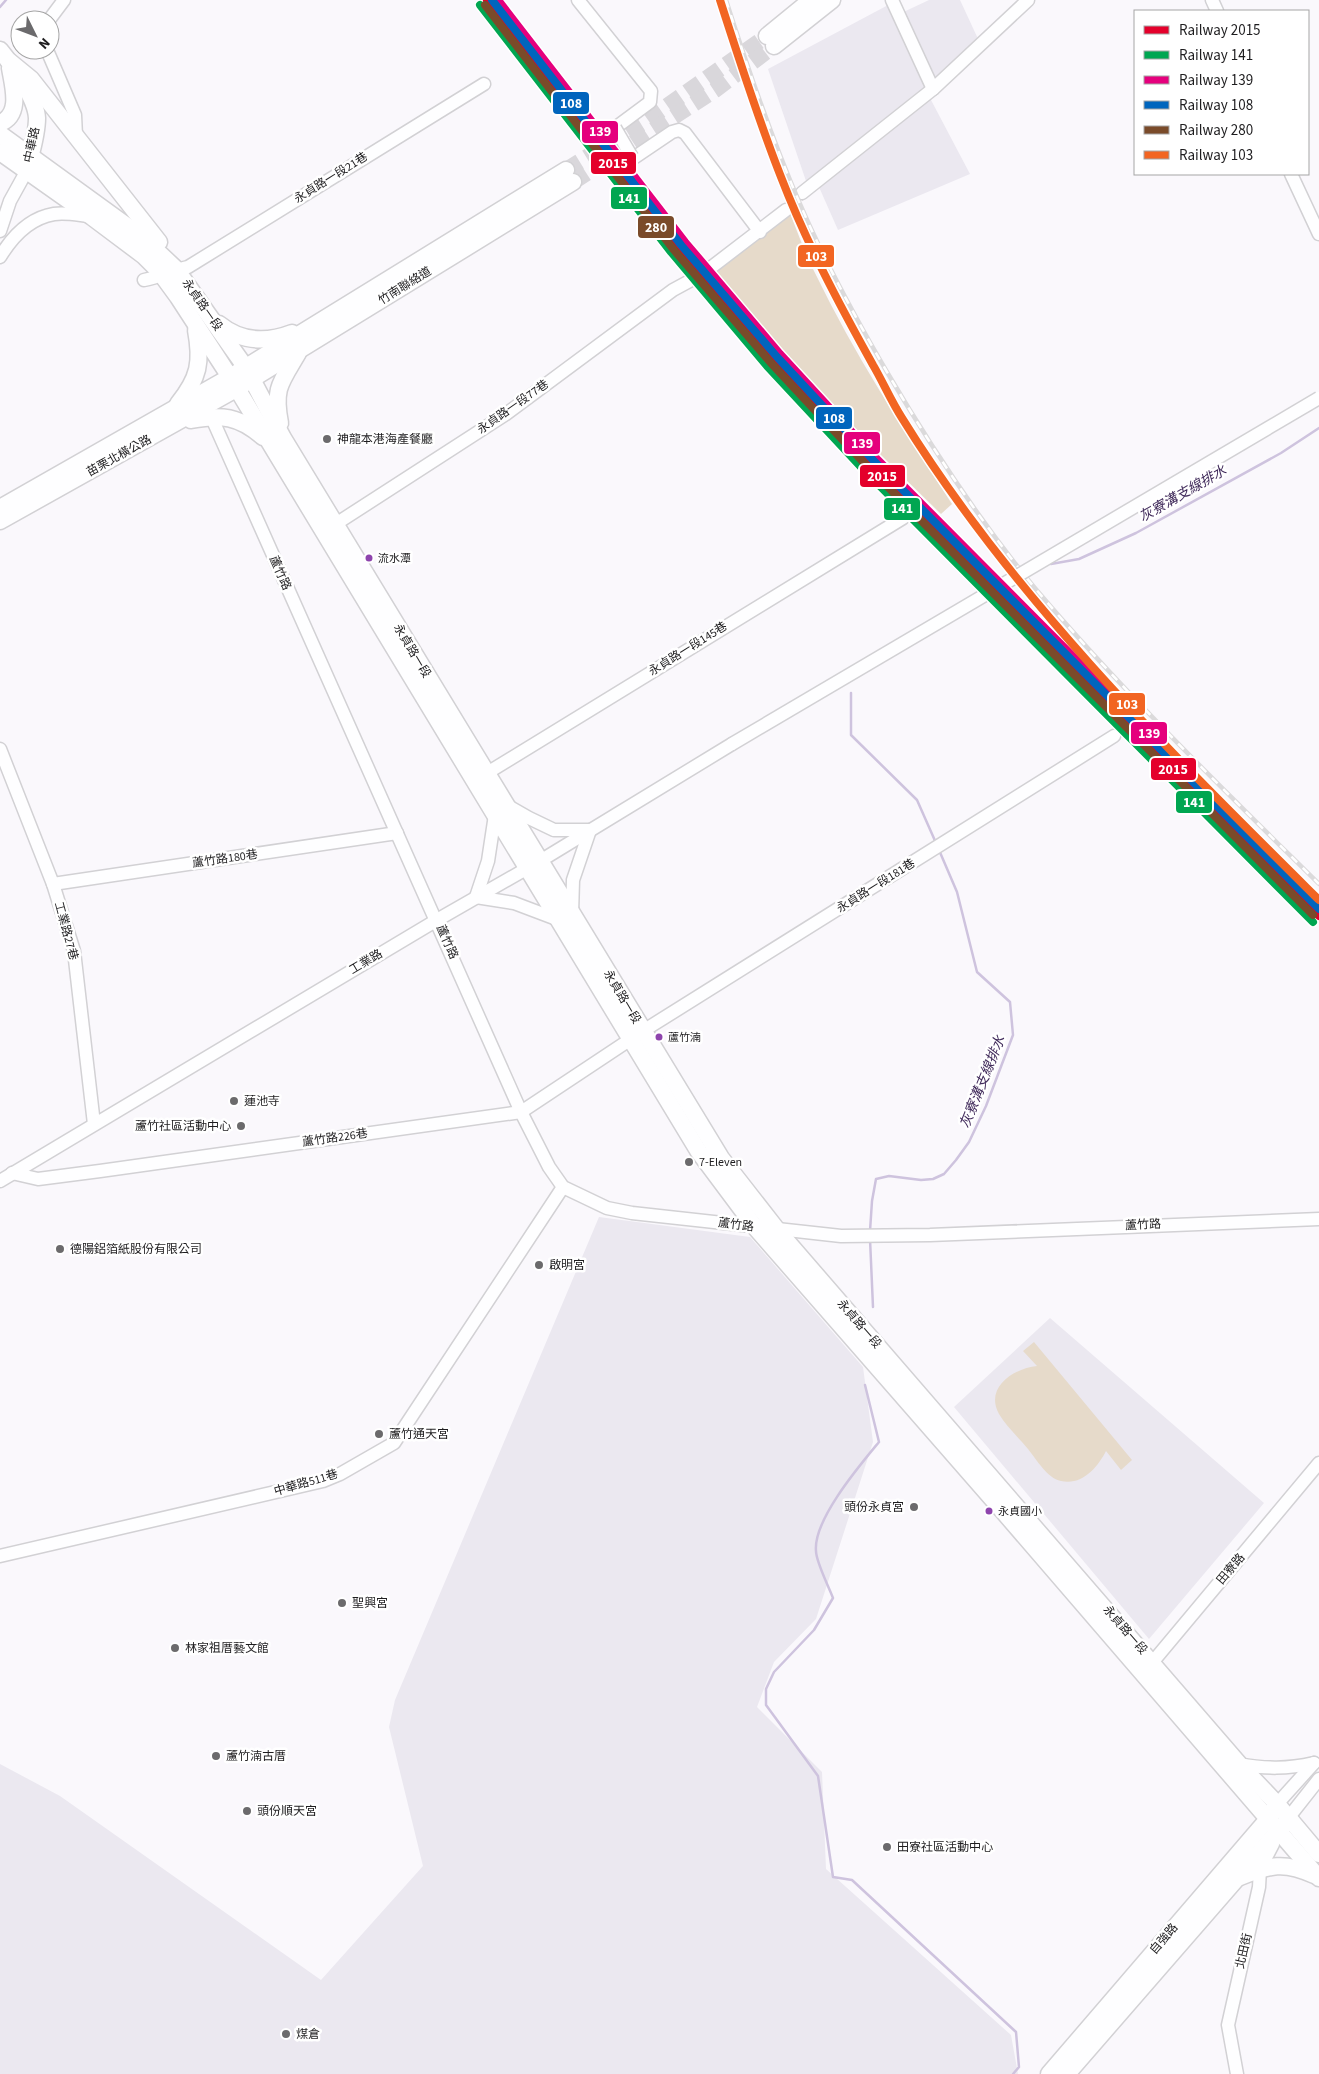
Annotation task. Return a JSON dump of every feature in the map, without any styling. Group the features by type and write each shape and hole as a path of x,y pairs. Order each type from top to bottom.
{"main road":[{"path":"811,0 770,41 832,0"},
{"path":"5,55 30,79 158,240 169,273"},
{"path":"0,123 6,121 13,112 14,104 5,55"},
{"name":"中華路","path":"5,55 34,103 37,117 36,134 28,164"},
{"name":"永貞路一段","path":"0,134 28,164 92,216 169,273"},
{"name":"永貞路一段","path":"0,152 28,164 142,237 202,319 249,374 277,441"},
{"name":"竹南聯絡道","path":"233,383 300,351 570,176 320,322 249,374"},
{"path":"300,351 283,376 277,391 277,441 237,420 211,416 176,417 198,369 202,319 242,337 255,340 280,337 320,322"},
{"name":"永貞路一段","path":"202,319 233,383 277,441 637,1035 699,1152 755,1227 1054,1560 1148,1668 1289,1817 1319,1854"},
{"name":"苗栗北橫公路","path":"0,521 233,383"},
{"name":"苗栗北橫公路","path":"0,508 176,417"},
{"name":"永貞路一段","path":"637,1035 721,1158 778,1230 1054,1560"},
{"name":"永貞路一段","path":"1148,1668 1279,1833"},
{"name":"自強路","path":"1049,2074 1268,1819 1277,1804"},
{"name":"自強路","path":"1067,2074 1236,1879 1279,1833 1289,1817"},
{"path":"1279,1833 1319,1878"},
{"path":"1236,1879 1260,1869 1284,1865 1296,1867 1319,1878"}],"street":[{"path":"578,0 651,91 650,102 615,128 632,157 635,157 672,132 679,130 685,133 760,232"},
{"path":"892,0 934,89"},
{"path":"802,193 934,89 1028,0"},
{"path":"51,60 74,115 76,136"},
{"name":"永貞路一段21巷","path":"144,280 188,267 484,84"},
{"name":"中華路","path":"0,231 10,201 28,164"},
{"path":"1291,175 1319,234"},
{"path":"713,266 760,232 786,210"},
{"path":"0,257 8,243 23,228 38,219 55,213 92,216"},
{"name":"永貞路一段77巷","path":"330,528 506,414 673,290 697,277"},
{"name":"工業路","path":"0,1180 534,864 732,744 1319,398"},
{"name":"蘆竹路","path":"211,416 521,1112 550,1167 563,1187 608,1208 632,1213 778,1230 861,1236 1319,1219"},
{"name":"永貞路一段145巷","path":"480,777 903,518"},
{"name":"永貞路一段181巷","path":"637,1035 1114,736"},
{"name":"工業路27巷","path":"0,749 53,884 74,951 94,1124"},
{"path":"500,810 529,818 554,830 590,830 573,880 566,917 514,903 476,897 488,861 500,810"},
{"name":"蘆竹路180巷","path":"53,884 397,833"},
{"name":"蘆竹路226巷","path":"12,1173 38,1179 521,1112 637,1035"},
{"name":"中華路511巷","path":"0,1556 323,1480 340,1474 394,1442 563,1187"},
{"name":"田寮路","path":"1148,1668 1319,1463"},
{"path":"1239,1764 1270,1769 1291,1768 1316,1760"},
{"path":"1277,1804 1316,1760"},
{"path":"1289,1817 1319,1779"},
{"name":"北田街","path":"1237,2074 1228,2025 1259,1887 1260,1869 1279,1833"}],"shaded area":[{"path":"929,0 960,0 979,41 935,82 931,100 970,174 838,230 819,187 807,184 768,69 890,4 895,16"},
{"path":"790,213 811,266 846,333 897,419 952,504 941,514 852,427 713,273"},
{"path":"599,1217 750,1237 863,1367 873,1442 816,1619 774,1662 757,1707 822,1772 826,1869 1011,2035 1018,2074 0,2074 0,1764 60,1796 321,1980 423,1866 389,1727 395,1700"},
{"name":"永貞國小","path":"1050,1318 1264,1503 1149,1639 954,1407"},
{"path":"1034,1342 1132,1460 1121,1470 1106,1451 1094,1469 1082,1478 1069,1482 1056,1479 1043,1468 999,1414 995,1404 999,1387 1011,1375 1037,1366 1023,1351"}],"waterway":[{"path":"0,7 6,0"},
{"name":"灰寮溝支線排水","path":"1051,564 1079,559 1136,533 1281,453 1319,428"},
{"name":"灰寮溝支線排水","path":"851,693 851,735 917,800 936,843"},
{"name":"灰寮溝支線排水","path":"870,1231 876,1179 889,1176 921,1180 933,1179 944,1174 956,1160 969,1142 986,1106 1013,1035 1010,1002 977,972 957,892 939,850"},
{"name":"灰寮溝支線排水","path":"870,1239 873,1307"},
{"path":"865,1385 879,1442 839,1494 822,1524 817,1538 816,1551 820,1568 833,1598 814,1630 774,1672 766,1689 766,1705 818,1776 833,1877 852,1880 1016,2032 1019,2067 1013,2074"}],"tunnel":[{"path":"566,170 647,120 767,36"},
{"path":"573,182 715,90 774,46"},
{"path":"786,210 802,193"},
{"path":"697,277 713,266"}],"railway":[{"path":"726,0 751,77 789,179 830,268 887,372 956,482 994,536 1034,587 1102,664 1319,884"}],"rail line":[{"name":"2015","path":"487,0 678,247 773,360 867,461 1319,916"},
{"name":"108","path":"492,0 681,245 777,357 872,459 1319,909"},
{"name":"139","path":"498,0 685,242 780,354 873,455 1319,904"},
{"name":"103","path":"720,0 773,155 812,249 894,405 946,485 993,549 1096,671 1206,787 1319,900"},
{"name":"141","path":"480,5 671,252 767,366 861,467 1313,922"},
{"name":"280","path":"485,5 674,250 771,363 866,465 1313,915"}],"place":[{"name":"神龍本港海產餐廳","path":"327,439"},
{"name":"流水潭","path":"369,558"},
{"name":"蘆竹湳","path":"659,1037"},
{"name":"蓮池寺","path":"234,1101"},
{"name":"蘆竹社區活動中心","path":"241,1126"},
{"name":"7-Eleven","path":"689,1162"},
{"name":"德陽鋁箔紙股份有限公司","path":"60,1249"},
{"name":"啟明宮","path":"539,1265"},
{"name":"蘆竹通天宮","path":"379,1434"},
{"name":"頭份永貞宮","path":"914,1507"},
{"name":"永貞國小","path":"989,1511"},
{"name":"聖興宮","path":"342,1603"},
{"name":"林家祖厝藝文館","path":"175,1648"},
{"name":"蘆竹湳古厝","path":"216,1756"},
{"name":"頭份順天宮","path":"247,1811"},
{"name":"田寮社區活動中心","path":"887,1847"},
{"name":"煤倉","path":"286,2034"}]}
